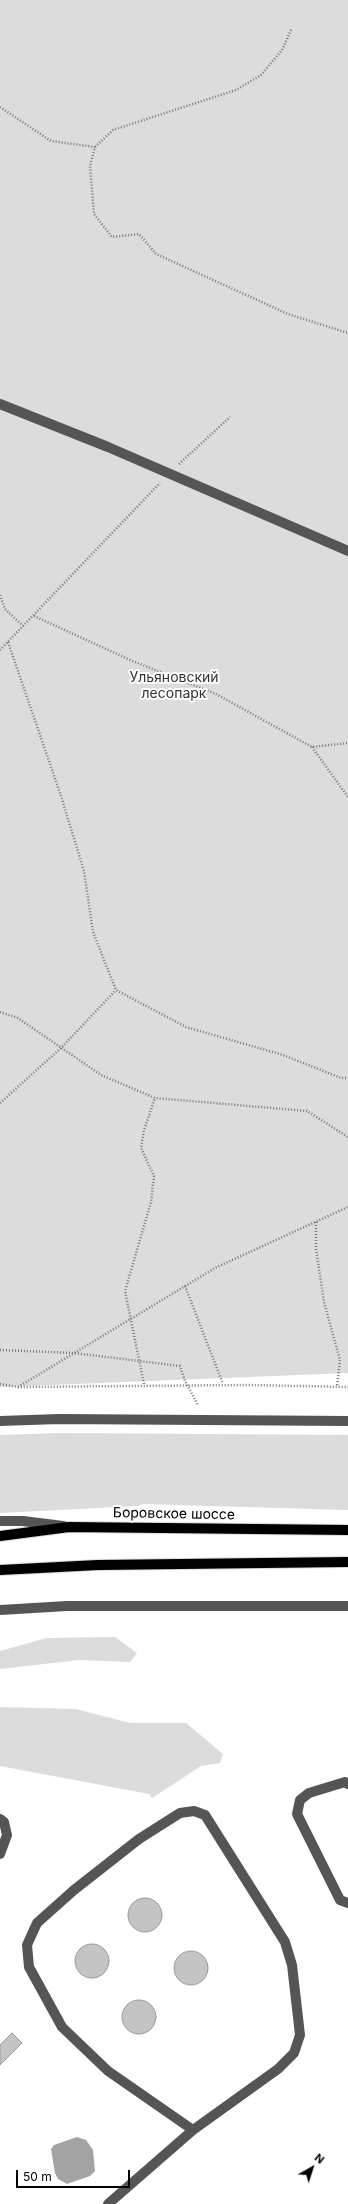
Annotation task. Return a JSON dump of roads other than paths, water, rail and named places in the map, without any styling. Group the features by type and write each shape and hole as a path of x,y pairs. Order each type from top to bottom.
{"main road":[{"name":"Боровское шоссе","path":"0,1536 69,1527 348,1530"},
{"path":"0,1570 98,1565 348,1562"}],"street":[{"path":"0,404 169,474 348,551"},
{"path":"0,1421 67,1419 348,1421"},
{"path":"0,1521 23,1521 69,1527"},
{"path":"0,1610 67,1606 348,1606"},
{"path":"348,1784 345,1782 309,1793 300,1800 297,1814 340,1900 348,1903"},
{"path":"108,2204 120,2199 194,2130 278,2069 294,2053 300,2035 292,1965 285,1942 205,1815 194,1811 180,1813 139,1839 74,1890 37,1923 27,1944 29,1967 62,2027 108,2071 194,2130"},
{"path":"0,1819 4,1822 7,1835 0,1854"}],"park label":[{"name":"Ульяновский лесопарк","path":"174,686"}]}
